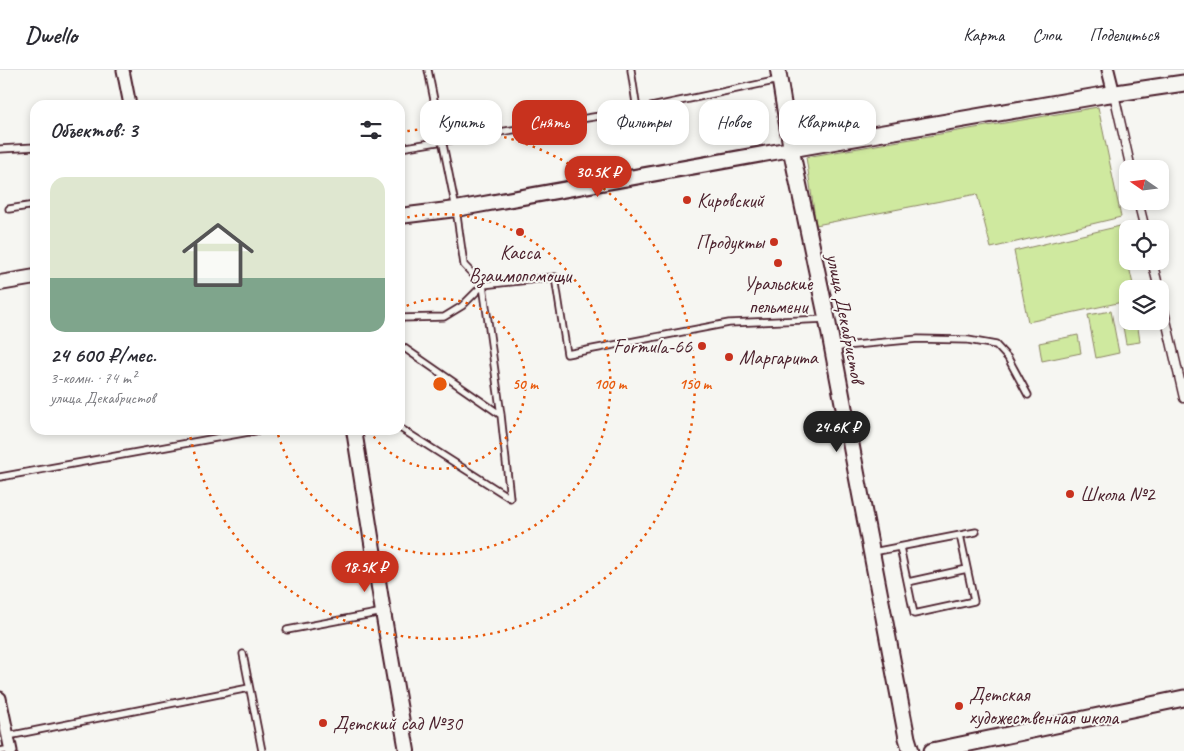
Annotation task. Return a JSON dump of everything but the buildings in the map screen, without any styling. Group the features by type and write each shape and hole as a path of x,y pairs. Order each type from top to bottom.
{"main road":[{"path":"791,149 1184,83"},
{"name":"улица Декабристов","path":"791,149 833,349 910,751"},
{"path":"932,751 1184,698"}],"street":[{"path":"123,70 129,100"},
{"path":"1108,70 1129,160"},
{"name":"улица Декабристов","path":"779,75 791,149"},
{"path":"405,215 456,209 791,149"},
{"path":"0,283 30,278"},
{"path":"1168,330 1184,398"},
{"path":"355,435 407,751"},
{"path":"0,698 8,736 7,750"}],"lane":[{"path":"428,70 434,100"},
{"path":"631,70 636,100"},
{"path":"678,100 779,75"},
{"path":"502,132 597,117"},
{"path":"405,147 421,145"},
{"path":"405,431 510,498 501,415 483,285 464,266 456,209 443,145"},
{"path":"0,149 30,147"},
{"path":"10,209 30,206"},
{"path":"405,318 444,317 462,306 483,285 556,278 567,354 729,322 827,319"},
{"path":"833,349 844,346 918,338 968,340 996,345 1008,358 1028,395"},
{"path":"405,348 501,415"},
{"path":"0,477 232,435"},
{"path":"871,552 976,532"},
{"path":"900,547 914,614 974,601 960,536"},
{"path":"908,582 967,569"},
{"path":"287,630 383,612"},
{"path":"243,654 262,751"},
{"path":"8,736 249,688"}],"green space":[{"path":"1098,107 1121,217 991,248 977,194 816,225 806,157"},
{"path":"1119,226 1119,270 1130,270 1132,280 1119,280 1119,303 1028,322 1014,251"},
{"path":"1111,311 1119,353 1096,358 1088,315"},
{"path":"1124,330 1138,330 1140,342 1126,344"},
{"path":"1078,335 1081,353 1042,361 1039,343"}],"place":[{"name":"Кировский","path":"687,200"},
{"name":"Касса Взаимопомощи","path":"520,232"},
{"name":"Продукты","path":"774,242"},
{"name":"Уральские пельмени","path":"778,263"},
{"name":"Formula-66","path":"702,346"},
{"name":"Маргарита","path":"729,357"},
{"name":"Школа №2","path":"1070,494"},
{"name":"Детская художественная школа","path":"959,706"},
{"name":"Детский сад №30","path":"323,723"}]}
